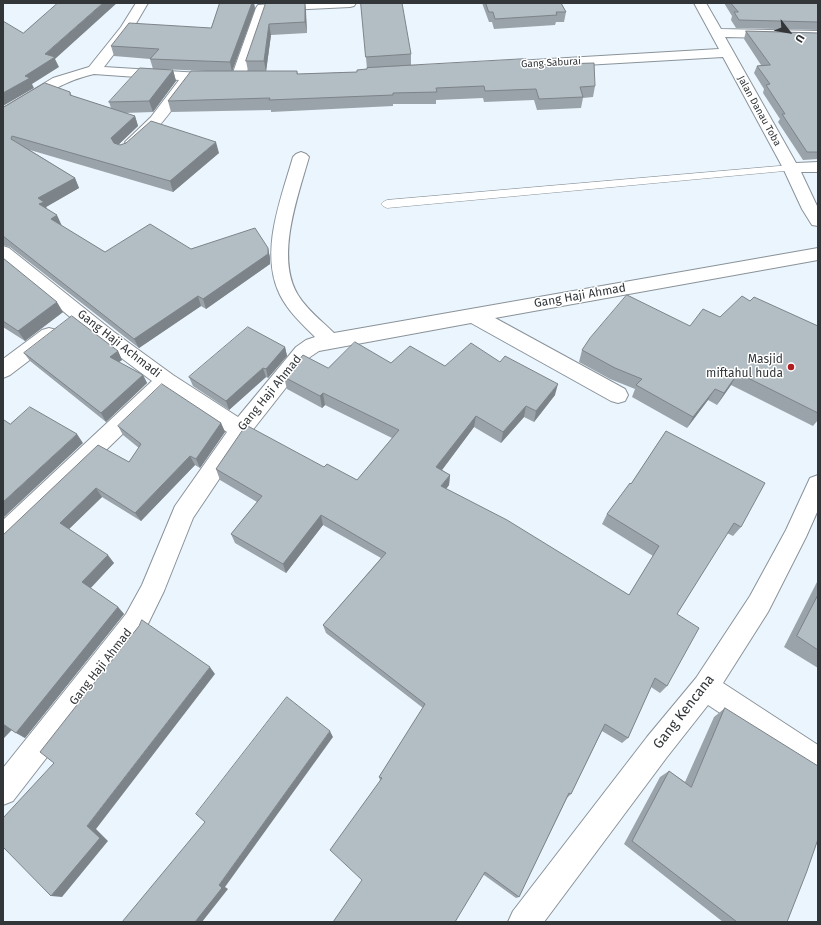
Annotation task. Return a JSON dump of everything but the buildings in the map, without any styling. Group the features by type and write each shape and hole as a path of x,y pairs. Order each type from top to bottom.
{"street":[{"path":"94,70 126,29 142,3"},
{"path":"238,78 262,5 350,3"},
{"name":"Jalan Danau Toba","path":"700,3 791,168 810,209 818,221"},
{"path":"717,33 818,35"},
{"name":"Gang Saburai","path":"489,66 727,53"},
{"path":"3,114 66,77 80,72 94,70 189,77 252,78"},
{"path":"124,149 156,120 189,77"},
{"path":"301,157 282,234 282,279 289,295 298,308 330,341"},
{"path":"791,168 818,167"},
{"name":"Gang Haji Achmadi","path":"3,252 107,337 166,380 240,430"},
{"name":"Gang Haji Ahmad","path":"3,791 134,623 152,591 183,513 240,430 303,352 313,346 330,341 818,254"},
{"path":"3,370 78,312"},
{"path":"473,316 618,395"},
{"path":"3,535 166,380"},
{"name":"Gang Kencana","path":"524,922 657,747 705,687 758,604 794,537 818,485"},
{"path":"705,687 818,761"}],"lane":[{"path":"387,204 791,168"}],"place":[{"name":"Masjid miftahul huda","path":"791,367"}]}
